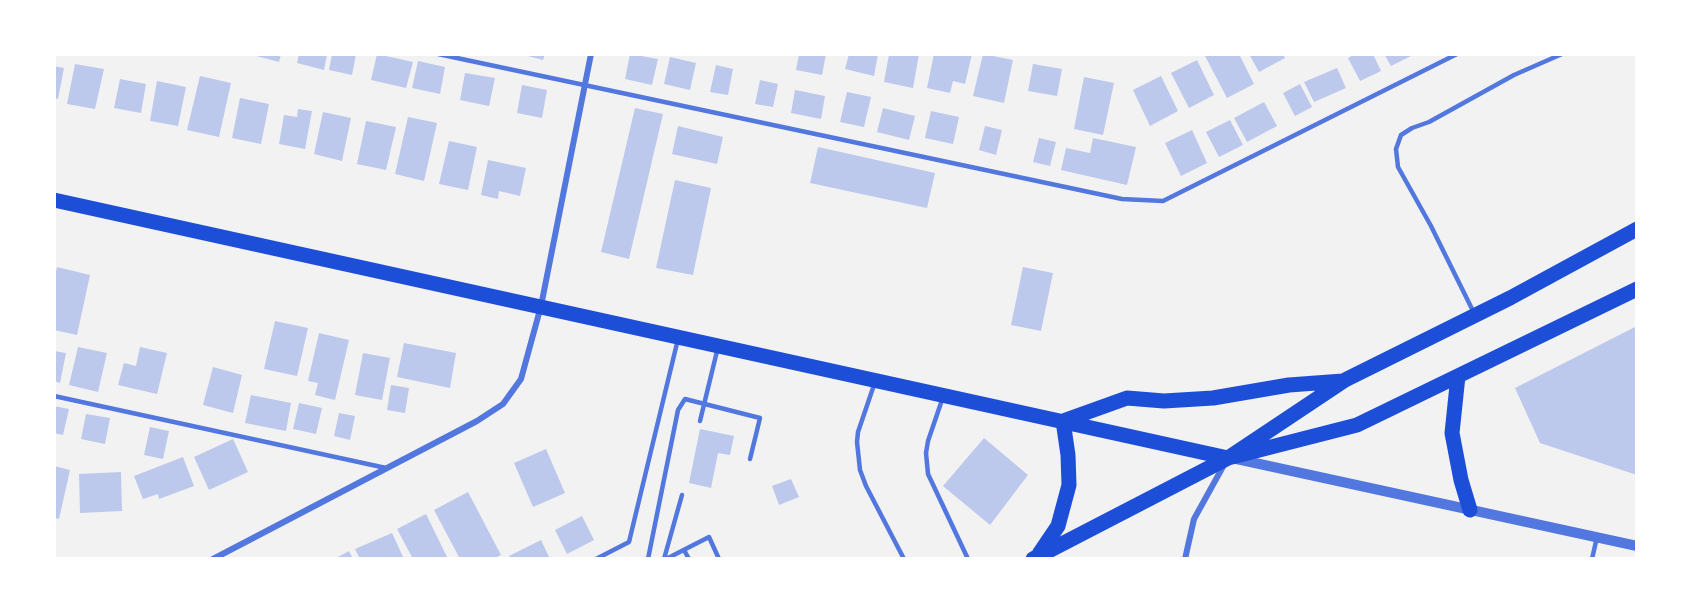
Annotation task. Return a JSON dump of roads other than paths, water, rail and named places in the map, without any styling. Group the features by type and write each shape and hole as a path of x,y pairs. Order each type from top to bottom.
{"main road":[{"path":"54,200 1228,458 1357,425 1637,289"},
{"path":"1035,558 1228,458 1345,380 1475,316 1637,229"},
{"path":"1458,376 1452,433 1461,480 1470,510"},
{"path":"1063,421 1127,398 1164,401 1213,398 1289,385 1345,380"},
{"path":"1035,558 1058,526 1069,485 1068,455 1063,421"}],"street":[{"path":"213,559 477,421 503,404 521,379 540,306 591,54"},
{"path":"1185,559 1194,519 1228,458 1637,546"}],"lane":[{"path":"438,54 1122,200 1163,201 1457,54"},
{"path":"1475,316 1431,226 1398,167 1396,149 1401,135 1412,128 1429,122 1514,75 1562,54"},
{"path":"596,559 629,542 679,336"},
{"path":"700,421 719,345"},
{"path":"876,380 858,432 860,470 904,559"},
{"path":"944,394 928,441 926,453 928,474 968,559"},
{"path":"54,396 387,468"},
{"path":"648,559 678,410 686,399 760,418 750,459"},
{"path":"665,559 682,495"},
{"path":"665,559 709,537 719,559"},
{"path":"1592,559 1597,537"},
{"path":"684,550 689,559"}]}
